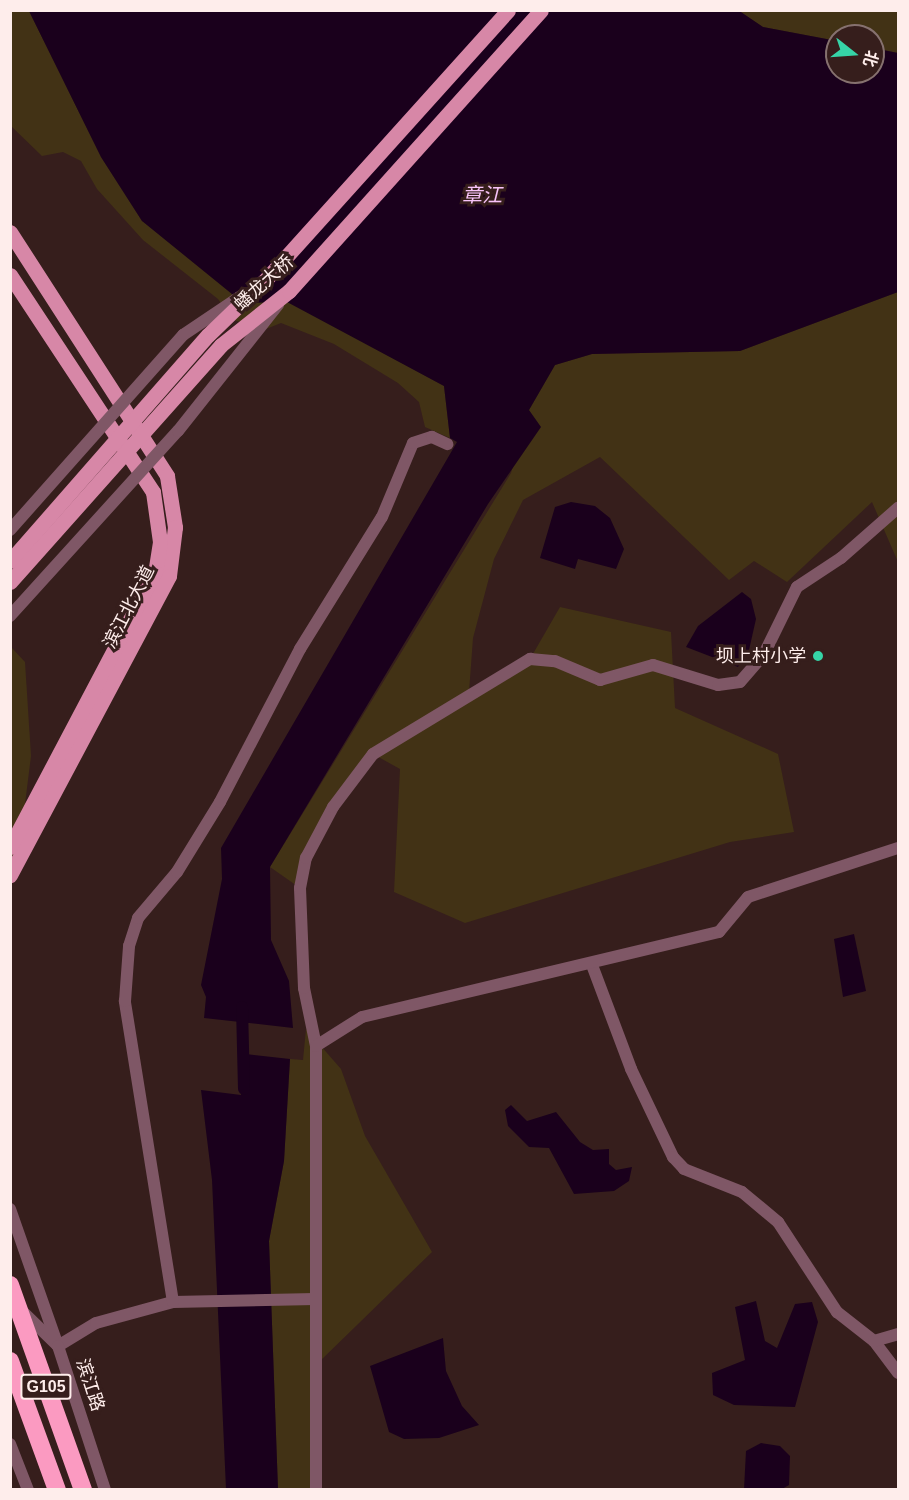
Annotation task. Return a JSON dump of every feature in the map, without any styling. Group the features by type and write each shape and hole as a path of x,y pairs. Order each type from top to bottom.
{"highway":[{"name":"G105","path":"10,1285 14,1310 82,1488"},
{"name":"G105","path":"10,1361 57,1490"}],"main road":[{"name":"蟠龙大桥","path":"10,561 208,335 267,278 508,10"},
{"name":"蟠龙大桥","path":"10,582 221,345 289,291 541,10"},
{"name":"滨江北大道","path":"10,232 168,476 175,527 169,576 10,875"},
{"name":"滨江北大道","path":"10,274 153,492 160,542 154,572 10,847"}],"street":[{"path":"10,530 183,334 267,278"},
{"path":"10,616 178,431 289,291"},
{"path":"173,1302 125,1001 135,927 220,802 300,649 382,517 412,444 432,437 447,444"},
{"path":"316,1490 316,1046 304,988 300,888 306,858 333,807 373,754 530,659 555,661 600,680 653,665 718,685 740,682 763,656 797,587 842,558 898,508"},
{"path":"316,1046 362,1017 592,965 719,932 748,897 898,848"},
{"path":"592,965 631,1069 673,1157 684,1169 741,1192 778,1222 837,1312 874,1341 898,1373"},
{"path":"10,1209 58,1346 96,1323 173,1302 315,1299"},
{"name":"滨江路","path":"14,1310 58,1346 105,1490"},
{"path":"874,1341 898,1334"},
{"path":"10,1444 28,1490"}],"shaded area":[{"path":"10,11 29,11 101,157 142,221 444,386 450,438 425,427 419,402 398,383 334,344 281,323 266,329 233,320 218,299 143,240 97,189 81,161 63,152 42,156 11,126"},
{"path":"738,11 898,11 898,53 885,50 885,24 825,24 825,39 763,27"},
{"path":"898,292 898,562 872,502 787,582 754,561 729,580 600,457 523,500 494,559 473,638 469,692 530,659 560,607 671,632 675,708 778,754 794,832 730,842 465,923 394,892 400,769 373,754 333,807 300,888 270,867 511,473 529,410 555,365 592,354 740,351"},
{"path":"11,647 25,662 31,756 20,844 11,864"},
{"path":"306,1029 341,1069 365,1136 432,1252 317,1364 316,1489 278,1490 269,1241 284,1161 290,1059 303,1060"}],"water":[{"name":"章江","path":"738,10 763,27 825,39 825,84 885,84 885,50 898,53 898,292 740,351 592,354 555,365 529,410 541,427 488,504 270,867 271,940 289,981 293,1028 204,1018 206,997 201,985 222,879 221,848 457,442 450,438 444,386 287,302 243,303 142,221 101,157 29,11"},
{"path":"571,502 595,506 610,518 624,549 616,569 578,559 575,569 540,558 555,507"},
{"path":"742,592 751,599 756,619 749,650 738,667 686,647 698,626"},
{"path":"854,934 866,991 843,997 834,939"},
{"path":"246,1054 290,1059 284,1161 269,1241 278,1489 226,1489 212,1180 201,1090 241,1095"},
{"path":"511,1105 527,1121 556,1112 580,1142 593,1150 609,1149 609,1164 616,1170 632,1167 629,1181 614,1191 574,1194 549,1148 529,1147 508,1126 505,1110"},
{"path":"756,1301 765,1341 777,1348 795,1304 812,1302 818,1322 795,1407 734,1405 713,1395 712,1373 745,1360 735,1307"},
{"path":"443,1338 446,1371 462,1406 479,1425 439,1438 404,1439 389,1432 370,1366"},
{"path":"761,1443 780,1446 790,1456 789,1485 782,1489 744,1489 746,1451"}],"waterway":[{"path":"242,1007 244,1089"}],"place":[{"name":"坝上村小学","path":"818,656"}]}
